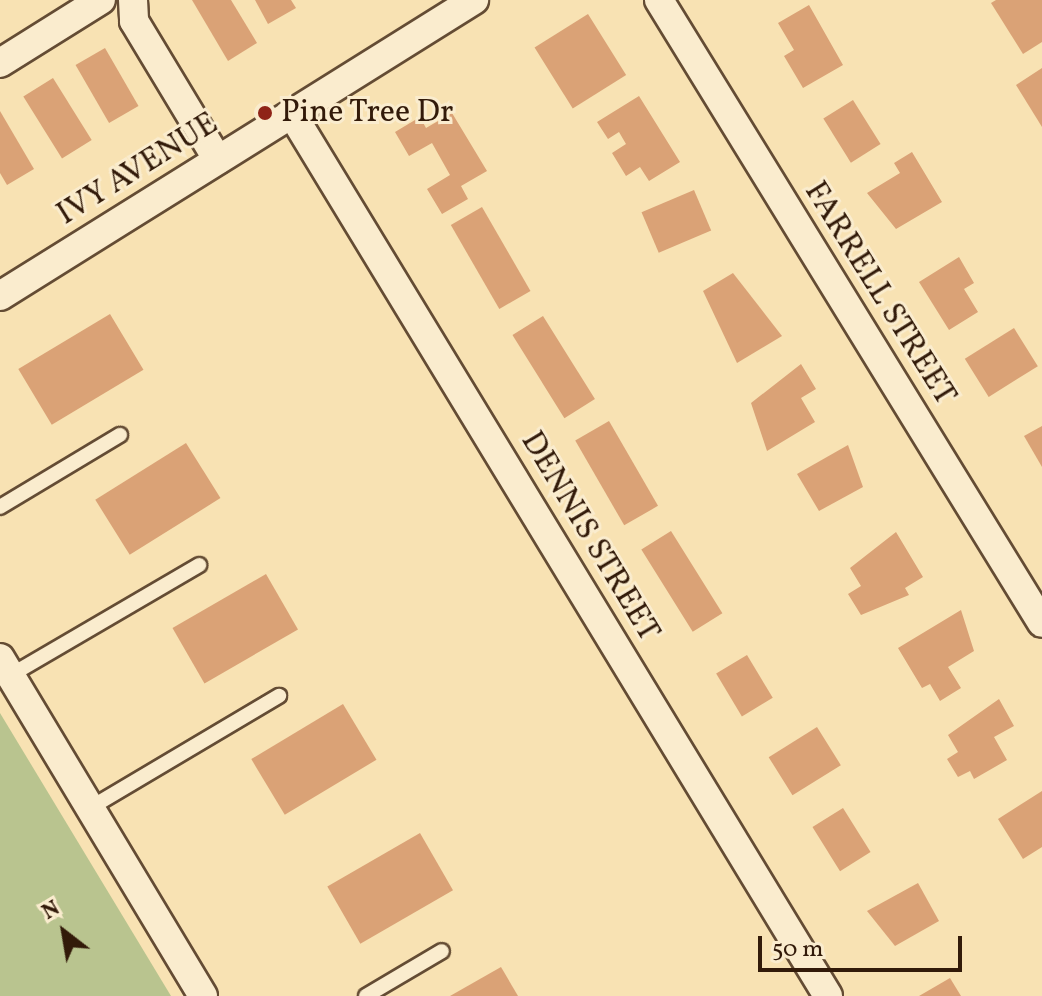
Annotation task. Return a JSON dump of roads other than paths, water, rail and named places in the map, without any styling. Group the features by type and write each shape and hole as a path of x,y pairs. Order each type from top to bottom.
{"street":[{"path":"0,63 101,0"},
{"path":"133,0 134,21 218,160"},
{"name":"IVY AVENUE","path":"0,296 474,0"},
{"name":"FARRELL STREET","path":"659,0 1042,623"},
{"name":"DENNIS STREET","path":"292,114 828,996"},
{"path":"5,666 203,996"}],"lane":[{"path":"0,507 120,435"},
{"path":"5,666 199,565"},
{"path":"90,808 279,696"},
{"path":"366,996 442,951"}],"place":[{"name":"Pine Tree Dr","path":"265,113"}]}
